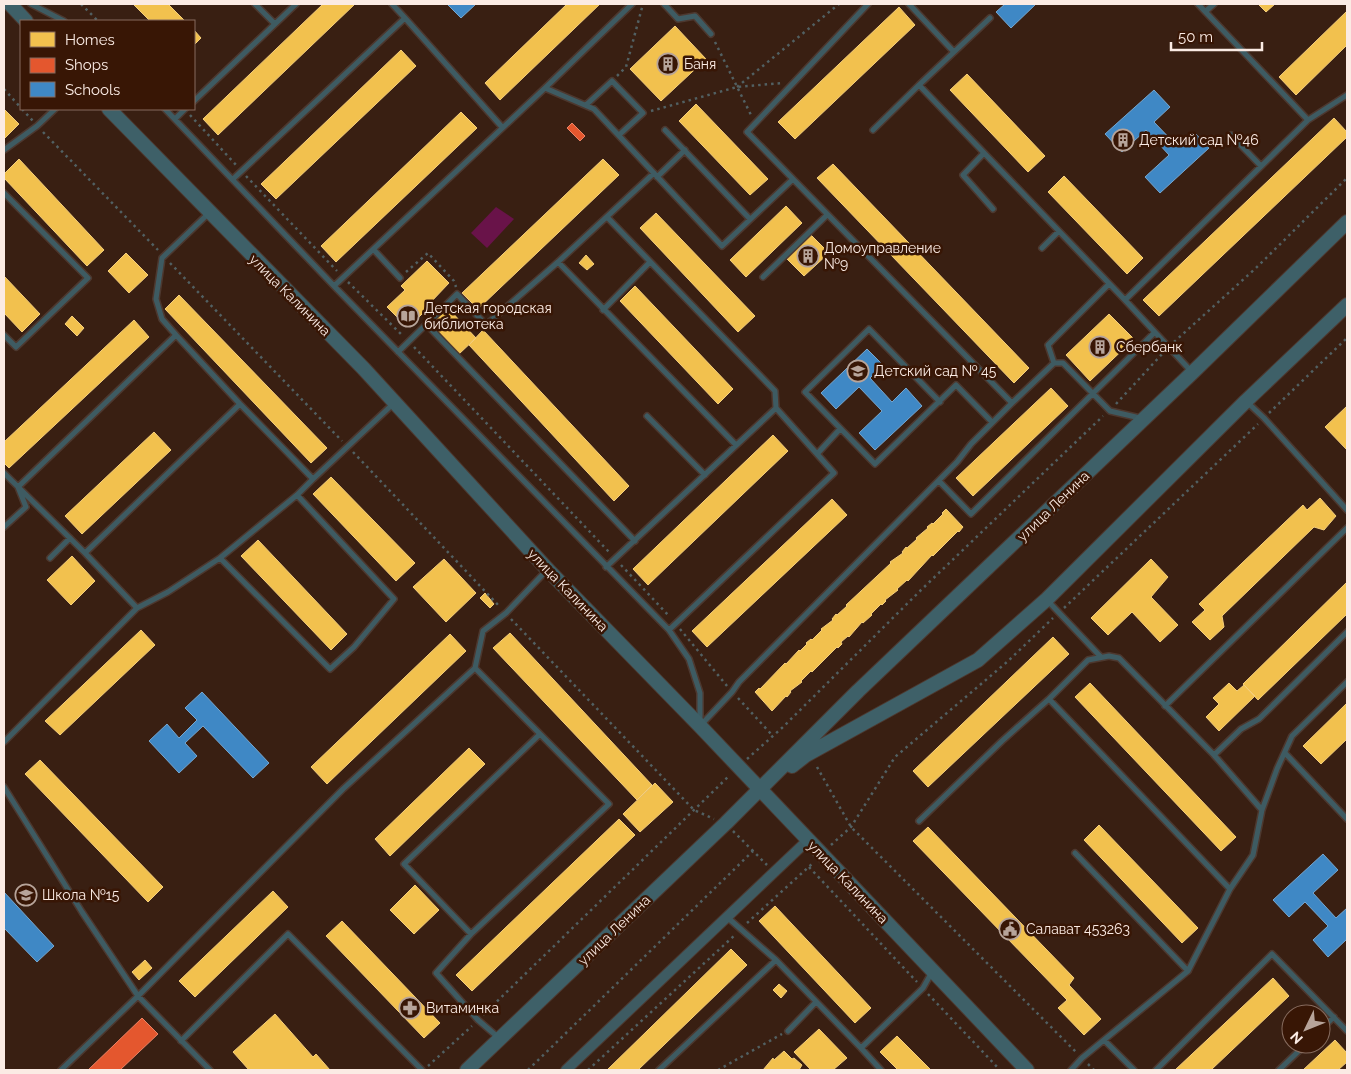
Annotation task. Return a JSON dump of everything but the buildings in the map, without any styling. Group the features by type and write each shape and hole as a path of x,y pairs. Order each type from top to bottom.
{"street":[{"path":"10,4 25,20"},
{"name":"улица Калинина","path":"110,110 394,402 548,570 700,726 1027,1070"},
{"name":"улица Ленина","path":"467,1070 760,790 808,739 1192,373 1347,222"},
{"name":"улица Ленина","path":"760,790 806,755 978,660 1047,599 1246,401 1345,310"},
{"path":"566,1070 808,840"}],"lane":[{"path":"31,4 37,5 62,20"},
{"path":"255,4 275,24"},
{"path":"195,99 296,4"},
{"path":"392,4 502,127"},
{"path":"334,286 632,4"},
{"path":"664,4 678,18 695,16 711,34"},
{"path":"868,4 747,132 1012,404"},
{"path":"909,4 954,52"},
{"path":"1198,4 1308,120"},
{"path":"1206,11 1214,4"},
{"path":"233,179 405,18"},
{"path":"873,130 990,18"},
{"path":"586,105 612,81 644,113 619,135"},
{"path":"919,85 1125,300 1192,373"},
{"path":"545,88 594,108 722,246 792,180"},
{"path":"1125,300 1308,120 1347,95"},
{"path":"4,150 37,126 54,110"},
{"path":"166,110 606,568 669,630 689,659 700,693 700,726"},
{"path":"175,119 184,110"},
{"path":"665,130 750,219"},
{"path":"1231,136 1261,166"},
{"path":"398,352 457,294 486,325 685,150"},
{"path":"984,153 962,175 993,209"},
{"path":"4,193 88,278 16,347 4,335"},
{"path":"210,212 162,258 156,299 162,319 240,404 313,479"},
{"path":"764,276 827,215"},
{"path":"607,217 775,391 776,408 834,473 669,630"},
{"path":"1042,248 1059,231"},
{"path":"374,250 400,278"},
{"path":"558,262 736,445"},
{"path":"604,310 650,262"},
{"path":"1054,363 1048,345 1109,284"},
{"path":"426,324 635,541"},
{"path":"940,402 868,329 805,392 875,464 940,402 956,384 992,422"},
{"path":"939,481 971,514 1154,333"},
{"path":"18,487 176,334"},
{"path":"700,726 746,675 939,481 992,422 1054,363 1063,363 1110,411 1143,419"},
{"path":"1246,401 1264,418 1347,510"},
{"path":"4,742 137,608 168,592 220,558 297,495 394,402"},
{"path":"85,553 240,404"},
{"path":"606,568 776,408"},
{"path":"647,416 705,475"},
{"path":"817,454 840,429"},
{"path":"4,473 85,553 137,608"},
{"path":"4,527 26,507 18,487"},
{"path":"220,558 330,669 354,647 394,599 297,495"},
{"path":"1166,706 1347,528"},
{"path":"50,558 70,538"},
{"path":"61,1070 138,996 343,789 475,668 483,631 506,613 548,570"},
{"path":"1047,599 1100,656"},
{"path":"1214,755 1241,729 1258,719 1347,632"},
{"path":"919,821 1088,660 1100,656 1119,658 1214,755 1262,810"},
{"path":"475,668 608,804 471,934 436,973 478,1020 500,1039"},
{"path":"1071,1070 1082,1058 1188,971 1230,889 1254,854 1262,810 1292,736 1347,682"},
{"path":"1049,699 1230,889"},
{"path":"471,934 404,864 540,734"},
{"path":"1285,752 1347,819"},
{"path":"4,787 82,912 138,996 210,1070"},
{"path":"1074,853 1188,971"},
{"path":"727,917 776,960 881,1070"},
{"path":"181,1041 288,934 422,1070"},
{"path":"1156,1070 1272,954 1347,1031"},
{"path":"659,1070 776,960"},
{"path":"861,1048 923,988 932,970"},
{"path":"788,1031 816,1002"},
{"path":"1331,1020 1334,1017"},
{"path":"1104,1040 1134,1070"},
{"path":"1279,1070 1296,1054"}],"path":[{"path":"81,4 97,20"},
{"path":"612,81 626,67 643,4"},
{"path":"737,87 839,4"},
{"path":"711,34 755,123"},
{"path":"644,113 737,87 793,83"},
{"path":"4,89 20,108"},
{"path":"22,110 347,446 694,810 478,1020 422,1070"},
{"path":"186,110 241,171 408,342 676,623 732,692 772,736 935,576 1090,427 1110,411 1168,348 1256,268 1347,178"},
{"path":"400,278 428,253 454,281 457,294"},
{"path":"851,826 895,757 1007,662 1347,338"},
{"path":"817,767 851,826 1094,1070"},
{"path":"528,1070 754,851 774,872"},
{"path":"588,1070 809,867 1000,1070"},
{"path":"718,1070 788,1031"}],"shaded area":[{"path":"496,207 514,219 487,248 471,233"}],"place":[{"name":"Баня","path":"668,64"},
{"name":"Детский сад №46","path":"1123,140"},
{"name":"Домоуправление №9","path":"808,256"},
{"name":"Детская городская библиотека","path":"408,316"},
{"name":"Сбербанк","path":"1100,347"},
{"name":"Детский сад № 45","path":"858,371"},
{"name":"Школа №15","path":"26,895"},
{"name":"Салават 453263","path":"1010,929"},
{"name":"Витаминка","path":"410,1008"}]}
